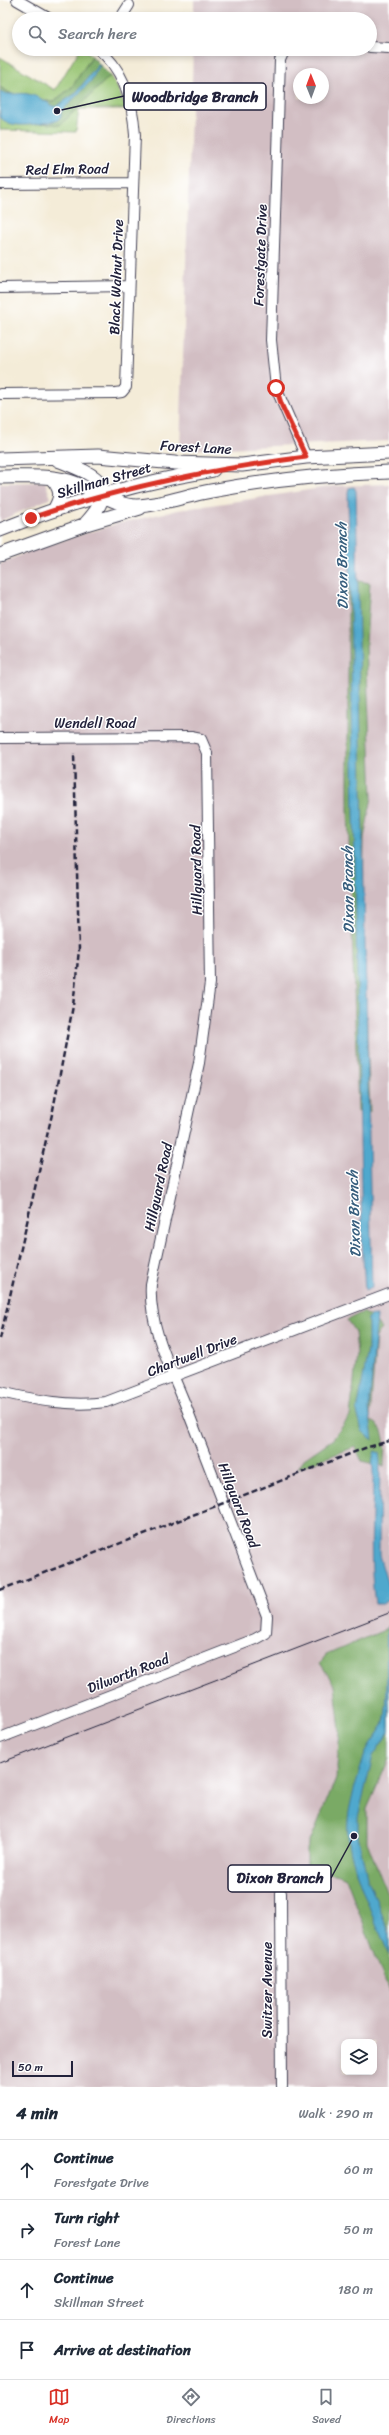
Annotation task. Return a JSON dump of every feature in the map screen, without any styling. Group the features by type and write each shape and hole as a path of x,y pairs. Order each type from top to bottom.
{"main road":[{"name":"Forest Lane","path":"6,459 98,456 175,463 242,465 306,457 389,453"},
{"path":"306,457 311,476"},
{"path":"54,458 88,473 98,480 104,495 99,509 86,524"},
{"path":"0,466 6,459"},
{"name":"Skillman Street","path":"0,530 54,510 104,495 162,480 242,465"},
{"path":"0,555 86,524 150,505 212,491 311,476 389,472"},
{"path":"0,477 51,478 69,481 135,506 150,505"},
{"path":"51,478 58,485 60,493 60,501 54,510"}],"street":[{"path":"17,0 38,12"},
{"path":"124,12 129,4"},
{"path":"377,47 389,48"},
{"name":"Black Walnut Drive","path":"0,394 122,392 126,387 135,135 129,96 117,72 105,56"},
{"name":"Forestgate Drive","path":"282,56 280,60 271,340 276,388 282,406 306,457"},
{"name":"Red Elm Road","path":"0,184 133,182"},
{"path":"0,288 129,286"},
{"name":"Wendell Road","path":"0,738 191,737"},
{"name":"Hillguard Road","path":"191,737 200,739 207,753 210,983 199,1063 151,1284 150,1302 153,1318 267,1616 266,1633"},
{"name":"Chartwell Drive","path":"0,1392 61,1404 86,1405 115,1400 389,1294"},
{"name":"Dilworth Road","path":"0,1738 255,1639 266,1633"},
{"name":"Switzer Avenue","path":"281,1892 282,2087"}],"shaded area":[{"path":"194,0 389,0 389,441 180,450 193,56 377,56 377,12 194,12"},
{"path":"45,482 51,498 0,521 0,483"},
{"path":"389,484 389,2087 0,2087 0,564 27,552 116,524 178,510 335,486"}],"green space":[{"path":"76,56 92,56 72,87 53,102 15,96 0,87 0,57 55,90"},
{"path":"92,56 110,76 60,125 3,119 0,116 0,87 15,96 53,102 72,87"},
{"path":"110,76 118,89 126,109 79,109 76,132 0,130 0,116 4,119 60,125"},
{"path":"348,579 370,583 366,643 372,797 364,838 363,920 370,1112 358,1112 348,810"},
{"path":"363,1312 374,1319 382,1329 376,1336 370,1420 380,1428 383,1434 385,1446 384,1466 362,1461 355,1447 298,1468 304,1459 333,1439 350,1416 357,1354 355,1332 347,1320"},
{"path":"389,1628 389,1759 367,1809 367,1842 389,1898 389,1992 346,1878 336,1874 316,1871 307,1867 307,1849 336,1778 340,1731 335,1686 320,1663 326,1655"}],"water":[{"path":"98,65 100,65 91,81 61,112 61,117 56,121 19,125 12,124 0,117 0,91 7,94 32,95 55,107 75,94"},
{"path":"354,487 356,491 372,1288 365,1291 362,1242 348,492 349,488"},
{"path":"371,1315 377,1316 369,1408 373,1440 362,1431 357,1412 368,1350 368,1318"},
{"path":"375,1451 379,1453 380,1461 379,1555 389,1589 389,1599 383,1604 375,1604 372,1573 372,1462"},
{"path":"387,1627 389,1628 389,1732 373,1756 358,1817 358,1836 367,1877 389,1932 389,1955 360,1882 348,1837 348,1817 352,1797 364,1757 381,1728 385,1718 387,1695"}],"tram line":[{"path":"0,1763 389,1613"}],"railway":[{"path":"0,1339 53,1110 73,1006 79,950 74,753"},
{"path":"0,1590 365,1448 389,1441"}],"place":[{"name":"Woodbridge Branch","path":"57,111"},
{"name":"Dixon Branch","path":"354,1836"}],"route":[{"path":"31,518 104,495 162,480 242,465 306,457 298,435 282,406 276,388"}]}
